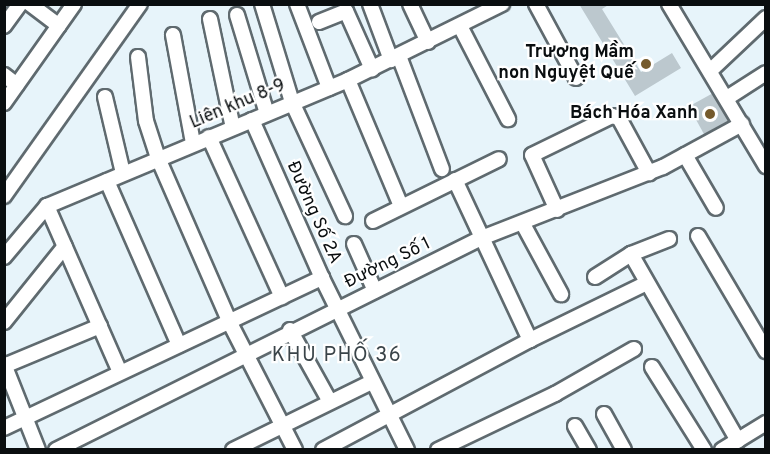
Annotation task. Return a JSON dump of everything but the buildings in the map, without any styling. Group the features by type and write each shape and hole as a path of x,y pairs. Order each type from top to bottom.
{"street":[{"path":"4,26 20,4"},
{"path":"30,4 59,26"},
{"path":"4,103 74,4"},
{"path":"4,196 140,4"},
{"path":"262,4 292,102 345,216"},
{"path":"297,4 329,88"},
{"path":"370,4 442,169"},
{"path":"410,4 428,42"},
{"name":"Liên khu 8-9","path":"4,257 47,206 348,80 502,4"},
{"path":"536,4 576,78"},
{"path":"670,5 742,124 762,144 765,166"},
{"path":"319,22 337,9 346,11 372,69"},
{"path":"237,15 267,114"},
{"path":"710,71 765,18"},
{"path":"210,19 233,128"},
{"path":"460,26 508,119"},
{"path":"173,35 193,143"},
{"path":"138,57 146,121 158,158 244,353 280,426 296,450"},
{"path":"727,98 765,73"},
{"path":"4,75 17,85"},
{"path":"348,80 401,206"},
{"path":"105,97 123,173"},
{"path":"557,210 532,155 612,116 619,118 649,173"},
{"name":"Đường Số 2A","path":"252,120 322,278 388,416 407,450"},
{"name":"Đường Số 1","path":"56,450 290,330 484,237 523,224 649,173 742,124"},
{"path":"209,137 282,297"},
{"path":"685,155 716,208"},
{"path":"373,221 499,159"},
{"path":"455,180 484,237 530,340"},
{"path":"107,181 179,345"},
{"path":"47,206 120,372"},
{"path":"523,224 561,294"},
{"path":"698,236 765,351"},
{"path":"595,277 631,254 669,239"},
{"path":"354,244 375,291"},
{"path":"4,322 65,246"},
{"path":"631,254 738,441"},
{"path":"4,428 322,278"},
{"path":"323,450 530,340 647,283"},
{"path":"38,450 5,365 100,326"},
{"path":"290,330 330,402"},
{"path":"438,450 555,394 634,349"},
{"path":"652,367 704,450"},
{"path":"233,450 372,381"},
{"path":"604,414 624,450"},
{"path":"722,450 765,423"},
{"path":"575,426 589,450"}],"place":[{"name":"Trương Mầm non Nguyệt Quế","path":"646,64"},
{"name":"Bách Hóa Xanh","path":"710,114"}],"district":[{"name":"KHU PHỐ 36","path":"337,356"}]}
